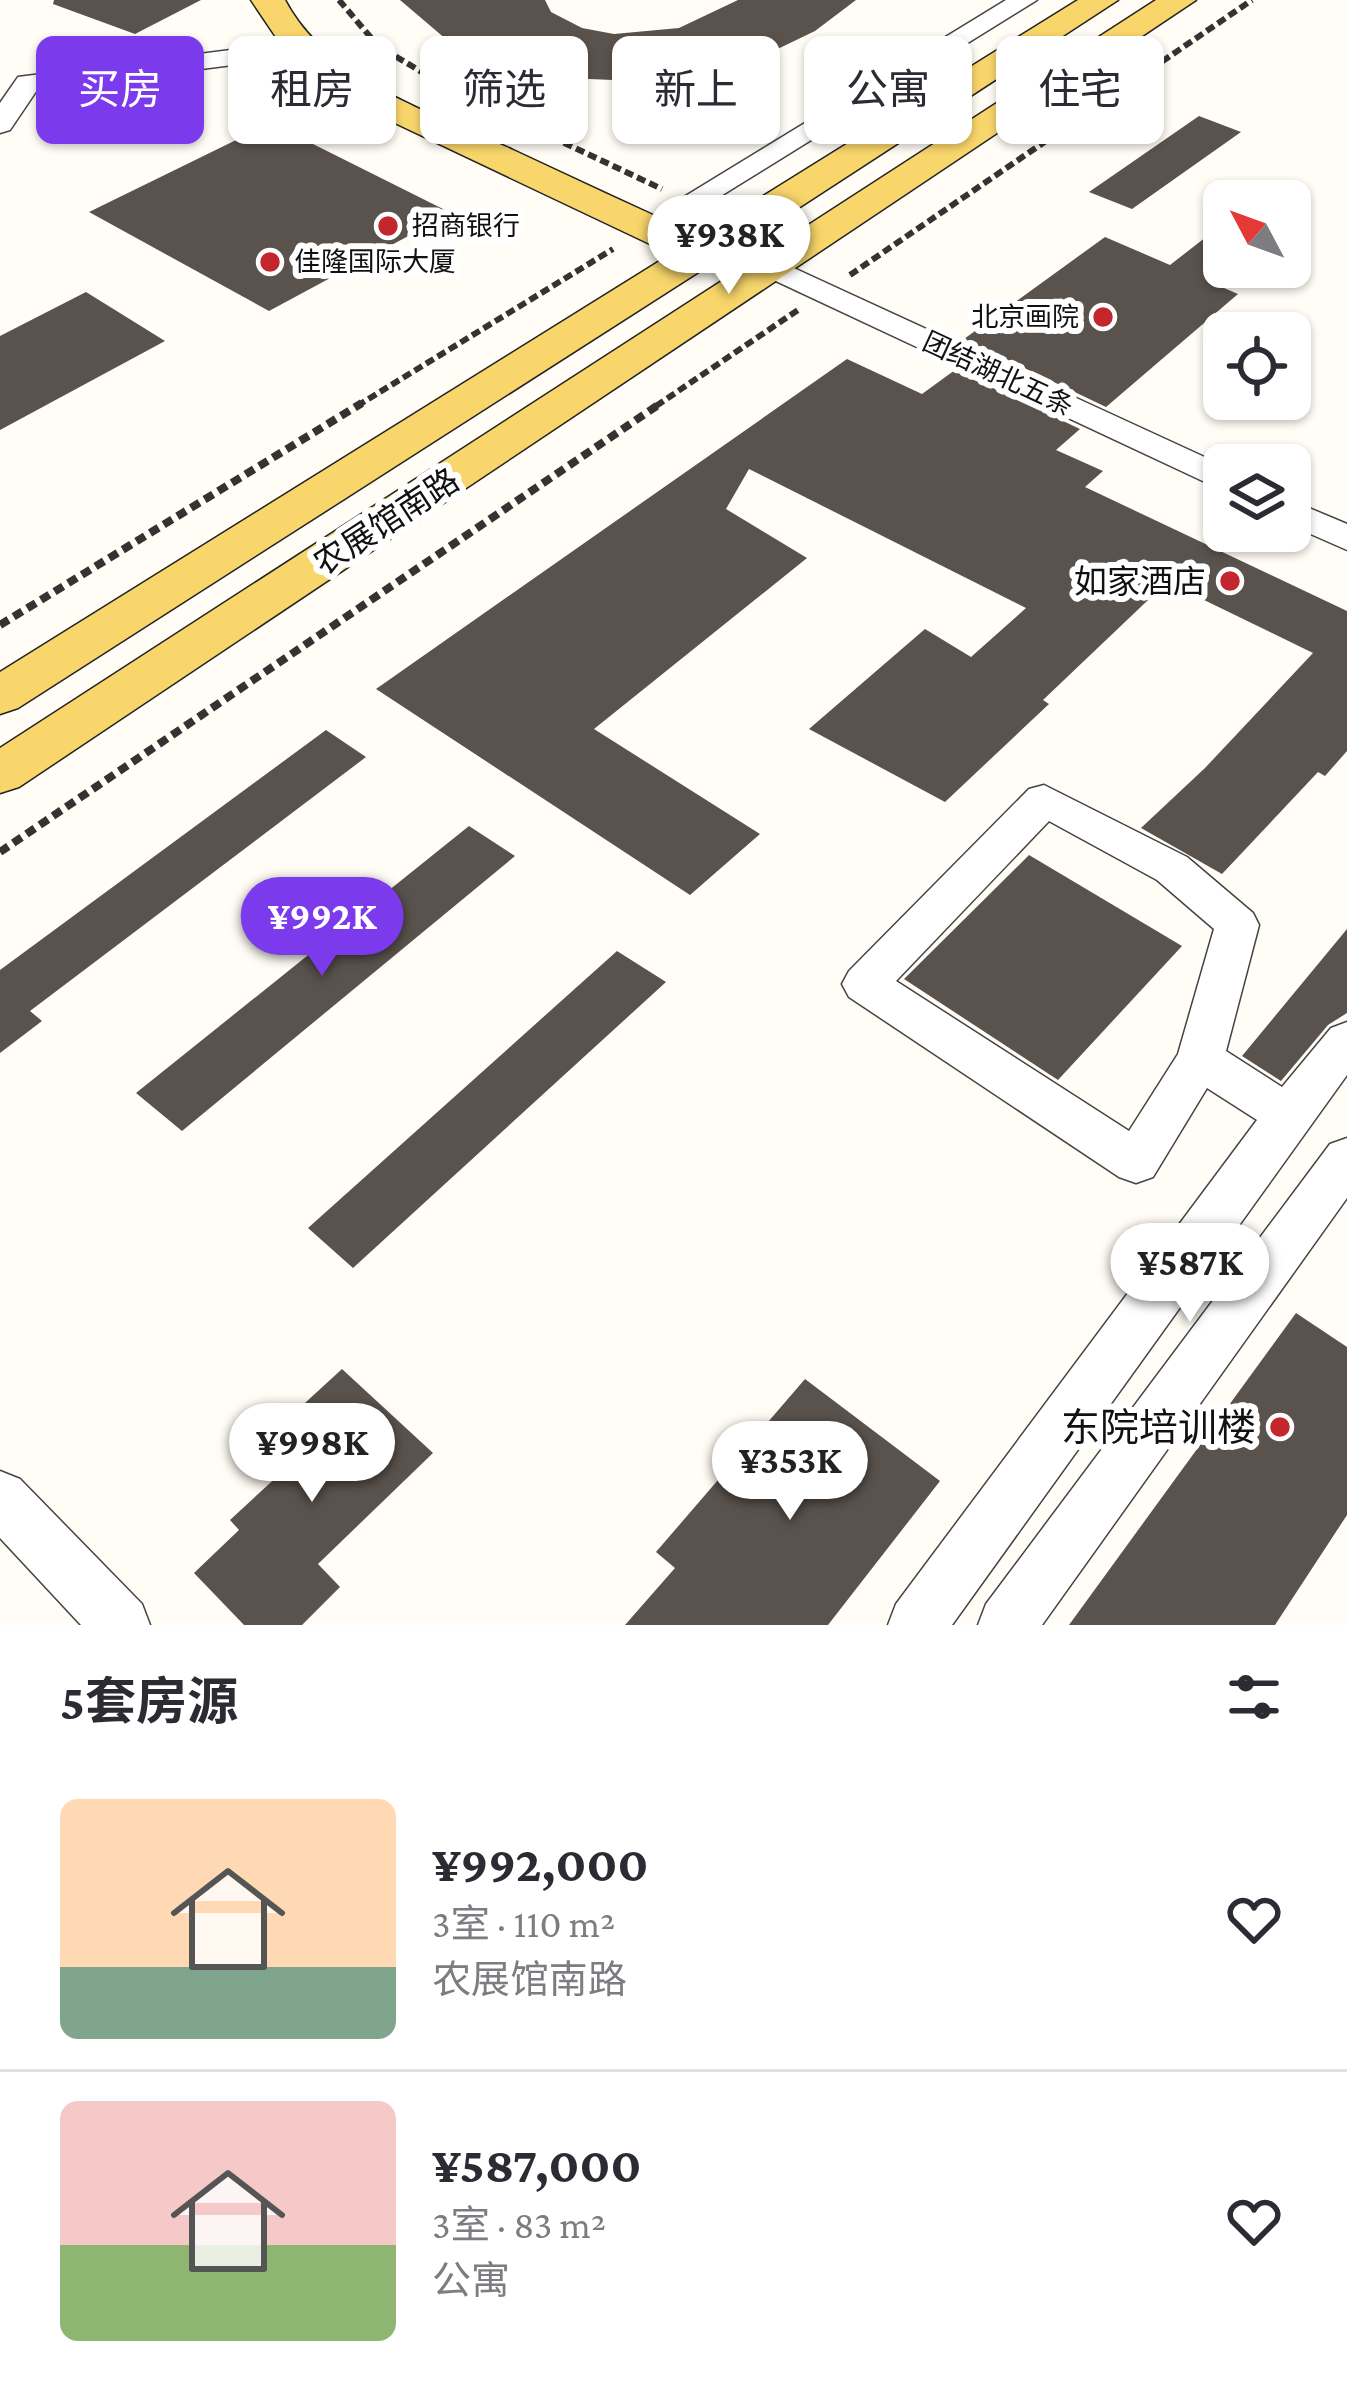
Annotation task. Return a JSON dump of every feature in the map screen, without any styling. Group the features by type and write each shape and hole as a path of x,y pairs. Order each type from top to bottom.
{"main road":[{"path":"268,0 288,36"},
{"path":"303,0 314,22 350,56 400,85 670,215 713,246 772,267"},
{"name":"农展馆南路","path":"0,696 1101,0"},
{"name":"农展馆南路","path":"0,774 1179,0"},
{"path":"396,107 670,215"}],"street":[{"path":"670,215 1024,0"},
{"path":"0,70 28,83 228,58"},
{"path":"0,124 28,83"},
{"name":"团结湖北五条","path":"772,267 1203,470"},
{"path":"1311,521 1347,538"},
{"path":"1044,800 1214,897 1237,925 1201,1059 1136,1162 865,984 1044,800"},
{"path":"917,1625 1288,1115 1347,1041"},
{"path":"1201,1059 1288,1115"},
{"path":"1006,1625 1347,1159"},
{"path":"0,1498 121,1625"}],"path":[{"path":"0,625 670,215 378,46 339,0"},
{"path":"0,852 1252,0"}],"building":[{"path":"54,0 201,0 135,34 53,4"},
{"path":"400,0 545,0 551,12 582,28 614,34 679,28 738,0 856,0 815,31 780,48 780,36 612,36 612,80 588,79 588,36 442,36"},
{"path":"1199,116 1241,132 1132,209 1089,192 1164,144"},
{"name":"佳隆国际大厦","path":"228,144 313,144 451,213 269,311 89,212"},
{"name":"北京画院","path":"1105,237 1170,265 1203,239 1203,288 1238,294 1217,312 1203,312 1203,324 1106,407 964,339"},
{"path":"86,292 165,341 0,430 0,336"},
{"path":"847,359 922,394 955,370 1080,429 1056,450 1103,471 1085,487 1203,543 1203,552 1222,552 1347,611 1347,751 1325,776 1318,772 1222,874 1141,828 1313,653 1167,582 945,802 809,729 925,629 971,657 1026,608 749,469 726,509 807,558 594,729 760,834 690,895 376,689"},
{"path":"326,730 366,757 30,1011 42,1021 0,1053 0,970"},
{"path":"469,826 515,856 182,1131 136,1093"},
{"path":"1029,855 1182,946 1058,1080 904,979"},
{"path":"1347,929 1347,1013 1328,1025 1281,1081 1242,1056"},
{"path":"617,951 666,982 353,1268 308,1228"},
{"name":"东院培训楼","path":"1296,1313 1347,1347 1347,1515 1275,1625 1069,1625"},
{"path":"342,1369 433,1453 318,1564 340,1587 302,1625 244,1625 194,1573 239,1530 230,1520 295,1460 270,1435"},
{"path":"805,1379 940,1481 828,1625 625,1625 675,1568 656,1552"}],"place":[{"name":"招商银行","path":"388,226"},
{"name":"佳隆国际大厦","path":"270,262"},
{"name":"北京画院","path":"1103,317"},
{"name":"如家酒店","path":"1230,581"},
{"name":"东院培训楼","path":"1280,1427"}]}
